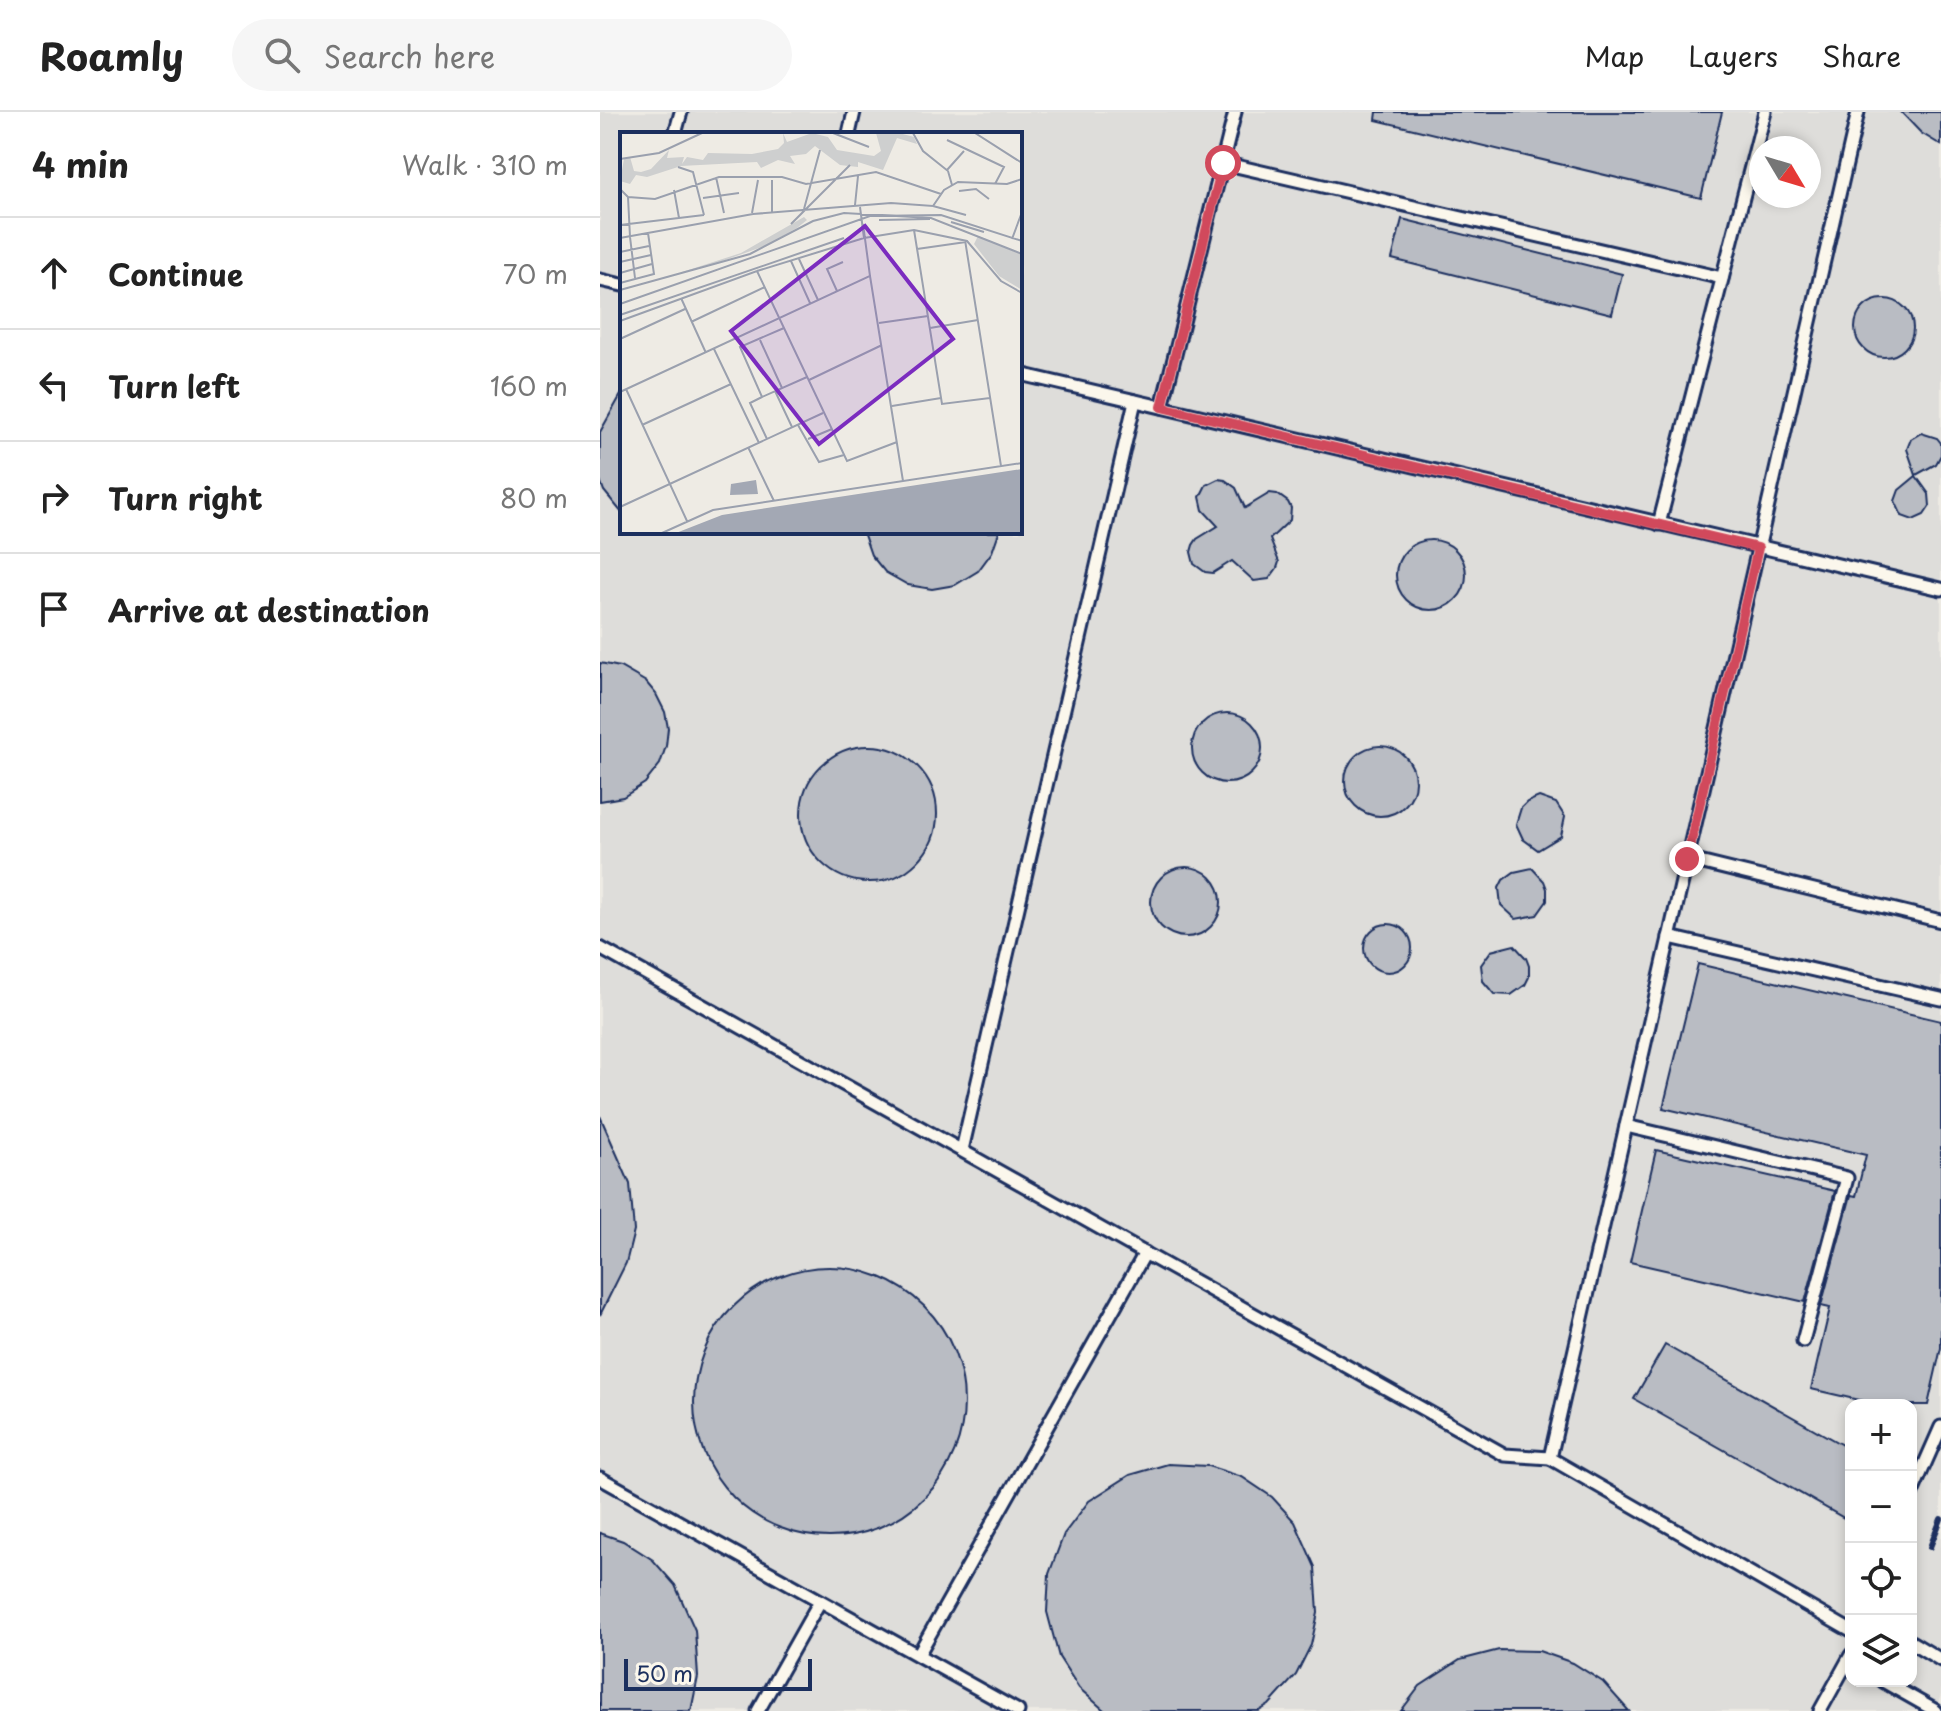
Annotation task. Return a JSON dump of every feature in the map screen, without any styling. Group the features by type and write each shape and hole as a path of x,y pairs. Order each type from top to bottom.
{"lane":[{"path":"676,132 681,112"},
{"path":"849,132 854,112"},
{"path":"1162,407 1235,112"},
{"path":"1659,524 1765,112"},
{"path":"1550,1458 1858,112"},
{"path":"1223,163 1722,278"},
{"path":"600,280 620,285"},
{"path":"1022,374 1941,589"},
{"path":"962,1150 1135,401"},
{"path":"1687,859 1941,921"},
{"path":"1669,937 1941,999"},
{"path":"600,948 1505,1455 1550,1458 1845,1628"},
{"path":"1626,1126 1847,1178 1803,1341"},
{"path":"918,1655 1145,1253"},
{"path":"1917,1481 1941,1427"},
{"path":"600,1478 1018,1711"},
{"path":"758,1711 820,1601"},
{"path":"1917,1646 1941,1660"},
{"path":"1820,1711 1845,1666"},
{"path":"1894,1687 1939,1711"}],"shaded area":[{"path":"600,112 1941,112 1941,1695 1935,1711 600,1711"}],"building":[{"path":"1377,112 1722,112 1701,198 1376,120"},
{"path":"1901,112 1941,112 1941,145 1921,133"},
{"path":"1402,219 1622,274 1612,314 1392,259"},
{"path":"1884,299 1905,307 1913,328 1905,349 1884,357 1863,349 1855,328 1863,307"},
{"path":"620,397 620,511 604,491 600,480 600,432"},
{"path":"1921,433 1937,438 1941,443 1941,455 1936,464 1916,475 1907,449 1911,439"},
{"path":"1916,476 1929,494 1930,506 1924,515 1913,520 1902,516 1895,501 1899,490"},
{"path":"1218,479 1236,488 1245,508 1270,493 1288,502 1290,520 1270,539 1279,562 1269,579 1254,581 1232,561 1213,573 1205,572 1194,564 1193,545 1218,526 1203,510 1200,497 1206,485"},
{"path":"864,534 998,534 992,552 978,571 955,585 932,589 908,585 885,572 871,555"},
{"path":"1431,540 1456,550 1466,575 1456,600 1431,610 1406,600 1396,575 1406,550"},
{"path":"600,663 620,667 646,682 665,712 668,728 660,764 645,783 623,797 600,801"},
{"path":"1227,713 1252,723 1262,748 1252,773 1227,783 1202,773 1192,748 1202,723"},
{"path":"869,746 895,751 917,766 932,788 937,814 932,840 917,862 895,877 869,882 843,877 821,862 806,840 801,814 806,788 821,766 843,751"},
{"path":"1380,746 1405,756 1415,781 1405,806 1380,816 1355,806 1345,781 1355,756"},
{"path":"1539,797 1556,803 1565,817 1561,836 1538,850 1523,839 1516,824 1521,808"},
{"path":"1186,867 1211,877 1221,902 1211,927 1186,937 1161,927 1151,902 1161,877"},
{"path":"1532,868 1544,881 1547,901 1537,915 1516,919 1501,905 1499,888 1503,880 1514,872"},
{"path":"1388,924 1405,931 1412,948 1405,965 1388,972 1371,965 1364,948 1371,931"},
{"path":"1514,945 1526,958 1529,977 1525,985 1511,995 1494,994 1483,981 1481,965 1491,951"},
{"path":"1698,964 1941,1021 1941,1348 1928,1405 1917,1405 1917,1399 1854,1399 1811,1389 1830,1308 1821,1306 1851,1195 1856,1196 1866,1155 1663,1108"},
{"path":"600,1116 630,1184 634,1231 626,1263 600,1315"},
{"path":"1656,1150 1835,1191 1805,1302 1630,1262"},
{"path":"829,1267 881,1277 925,1306 954,1350 964,1402 954,1454 925,1498 881,1527 829,1537 777,1527 733,1498 704,1454 694,1402 704,1350 733,1306 777,1277"},
{"path":"1665,1345 1845,1447 1845,1519 1634,1399"},
{"path":"1168,1464 1208,1466 1242,1477 1272,1497 1295,1522 1315,1567 1318,1613 1311,1645 1296,1675 1269,1705 1259,1711 1105,1711 1079,1688 1059,1657 1047,1612 1049,1574 1064,1534 1089,1501 1130,1475"},
{"path":"600,1533 623,1541 653,1560 675,1585 695,1630 698,1677 691,1711 600,1711"},
{"path":"1499,1650 1539,1651 1573,1663 1603,1682 1629,1711 1401,1711 1420,1686 1460,1660"}],"railway":[{"path":"1930,1547 1941,1519"}],"route":[{"path":"1223,163 1162,407 1758,548 1687,859"}]}
